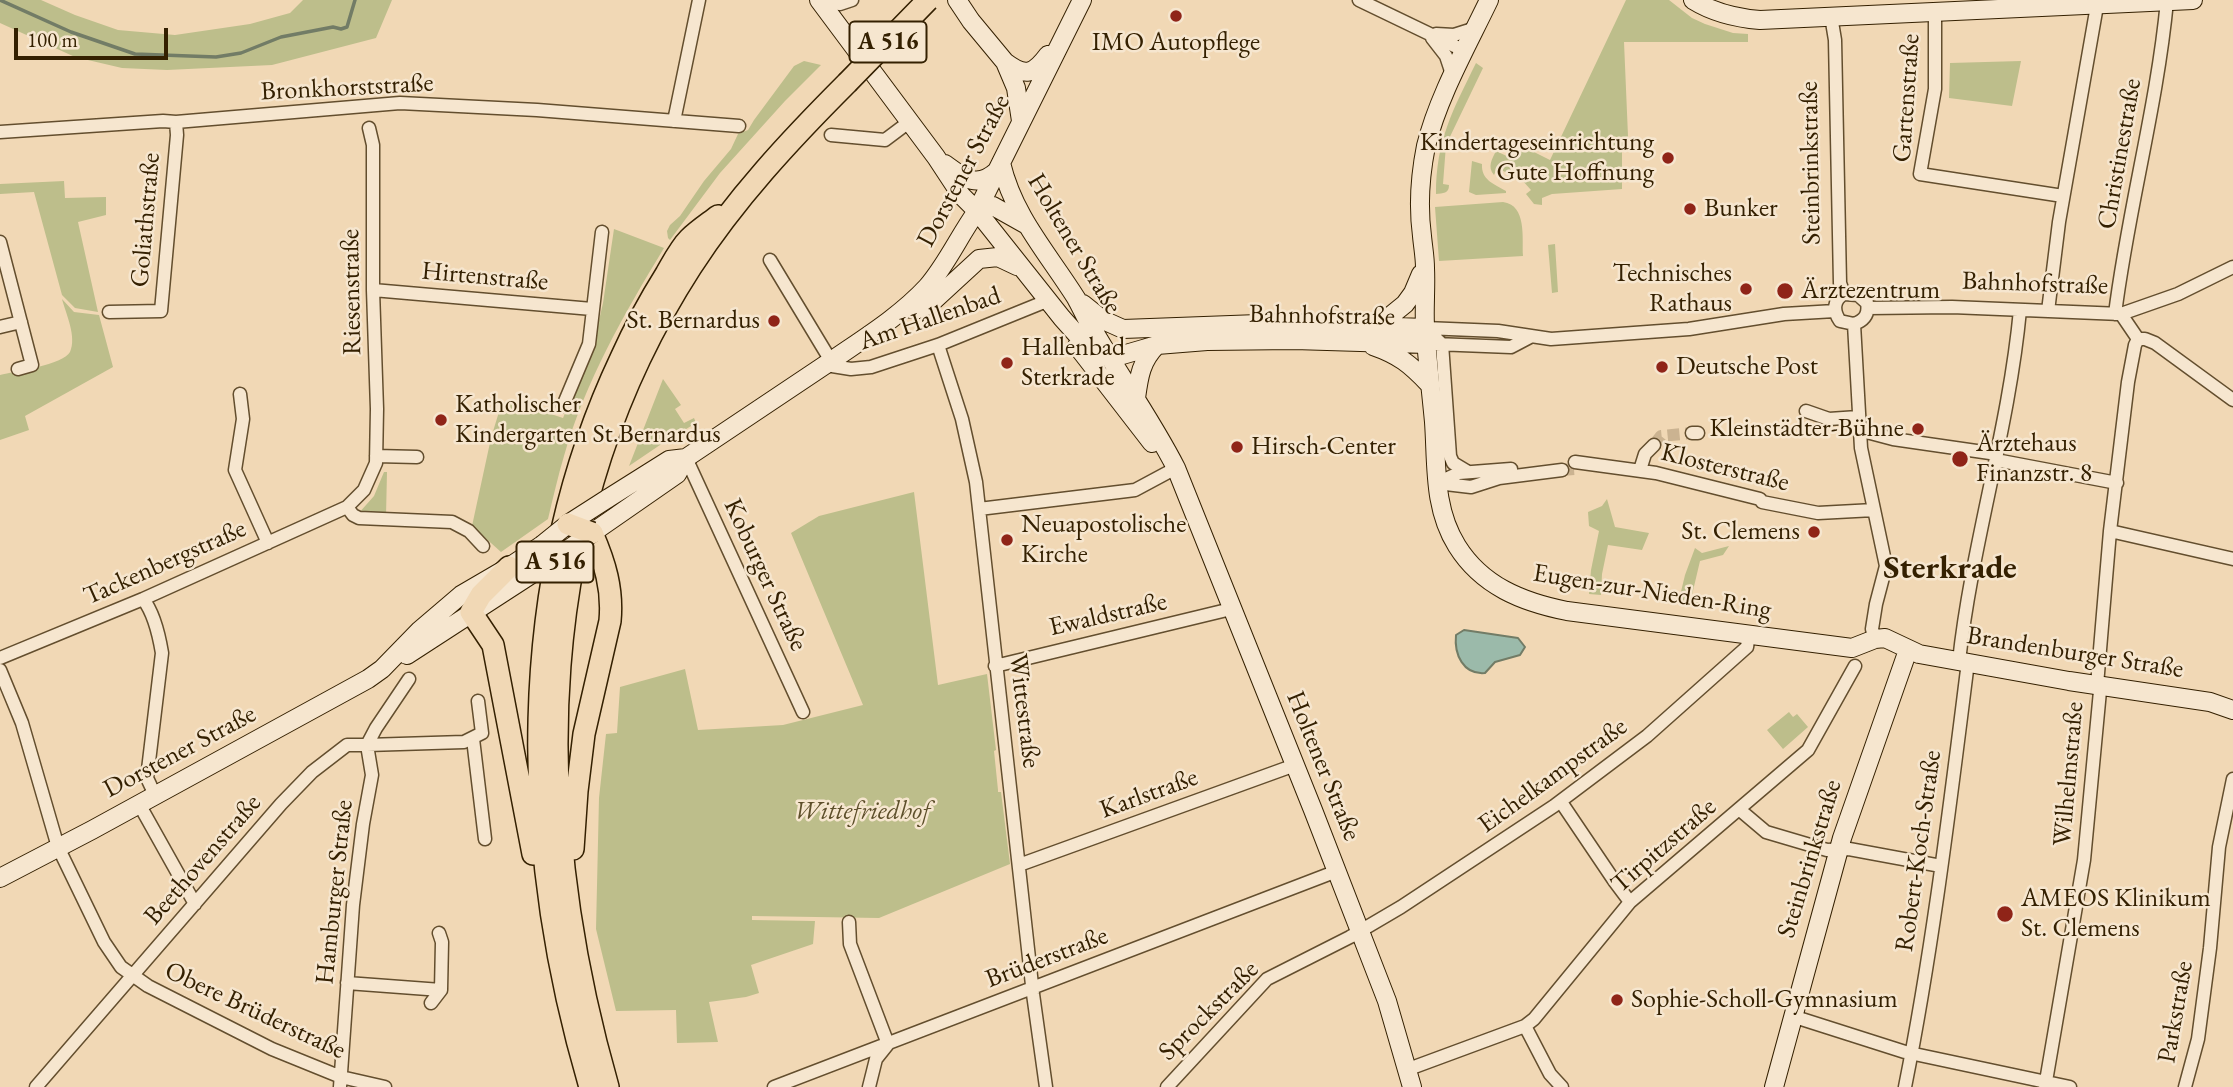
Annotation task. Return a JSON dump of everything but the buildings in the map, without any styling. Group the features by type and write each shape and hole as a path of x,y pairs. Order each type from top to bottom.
{"highway":[{"name":"A 516","path":"590,1087 567,997 561,911 558,784 559,669 568,588 584,509 624,391 648,341 691,266 740,200 797,134 928,0"},
{"name":"A 516","path":"608,1087 561,911 541,795 540,696 546,608 563,521 587,440 614,371 640,318 688,239 740,200"},
{"path":"561,911 580,762 611,604 607,570 592,533 568,524"},
{"path":"509,567 481,595 471,612 493,645 536,868 561,911"}],"main road":[{"path":"957,0 1005,62 1016,88 1021,121"},
{"name":"Dorstener Straße","path":"0,878 335,698 399,660 538,570 677,474 686,458 905,308 928,286 946,262 977,211 1082,0"},
{"name":"Eugen-zur-Nieden-Ring","path":"1489,0 1432,125 1421,176 1421,235 1426,267 1424,296 1431,339 1429,384 1437,483 1446,525 1456,545 1482,575 1512,596 1567,611 1852,648 1875,639"},
{"path":"1693,0 1717,12 1760,20 1830,8 1935,11 2193,0"},
{"path":"820,1 936,157 961,175 974,180 984,180 999,167"},
{"path":"1005,62 1019,71 1035,70 1071,22"},
{"name":"Holtener Straße","path":"936,157 961,195 977,211 1062,318 1088,347 1108,355"},
{"name":"Holtener Straße","path":"999,167 1025,224 1077,299 1175,468 1360,930 1387,1001 1409,1078"},
{"path":"977,211 985,207 999,208 1025,224"},
{"path":"905,308 918,309 929,305 979,259 998,257 1021,267"},
{"path":"1378,326 1405,304 1426,267"},
{"path":"1077,299 1102,320 1123,329 1108,355"},
{"name":"Holtener Straße","path":"1062,318 1076,345 1152,444 1175,468"},
{"name":"Bahnhofstraße","path":"1123,329 1285,323 1378,326 1431,339"},
{"name":"Bahnhofstraße","path":"1108,355 1157,345 1217,341 1363,343 1431,339"},
{"path":"1363,343 1400,357 1413,366 1429,384"},
{"path":"1136,398 1140,371 1157,345"},
{"name":"Holtener Straße","path":"1102,379 1108,355"},
{"name":"Dorstener Straße","path":"382,669 420,630 461,595 509,567 568,524 669,460 686,458"},
{"path":"1875,639 1891,639 1908,650"},
{"name":"Brandenburger Straße","path":"1908,650 2097,685 2210,702 2233,710"},
{"name":"Steinbrinkstraße","path":"1774,1087 1839,851 1872,748 1908,650"}],"street":[{"path":"674,121 699,0"},
{"path":"820,1 840,4 852,0"},
{"path":"1359,0 1465,51"},
{"name":"Christinestraße","path":"2118,314 2125,250 2149,126 2167,1"},
{"path":"2048,311 2063,196 2098,2"},
{"name":"Steinbrinkstraße","path":"1830,8 1835,40 1840,283 1844,294"},
{"name":"Gartenstraße","path":"1935,11 1935,89 1920,174 2063,196"},
{"path":"1427,33 1454,35 1476,27"},
{"path":"1427,33 1446,56 1452,77"},
{"name":"Bronkhorststraße","path":"0,132 176,122 400,103 537,110 739,127"},
{"name":"Goliathstraße","path":"109,312 161,311 176,122"},
{"path":"831,135 885,140 909,122"},
{"name":"Riesenstraße","path":"347,507 369,481 376,456 373,155 369,128"},
{"path":"562,406 589,344 601,232"},
{"path":"0,242 32,365 18,369"},
{"path":"769,260 828,363"},
{"name":"Bahnhofstraße","path":"1868,308 1952,307 2118,314 2178,294 2233,267"},
{"name":"Hirtenstraße","path":"373,290 592,309"},
{"path":"1844,294 1864,298 1868,308 1865,318 1854,324 1840,321 1835,311 1837,300 1844,294"},
{"name":"Am Hallenbad","path":"828,363 860,370 938,345 1049,300"},
{"name":"Robert-Koch-Straße","path":"1905,1087 1941,866 1984,509 2016,348 2020,310"},
{"name":"Bahnhofstraße","path":"1431,339 1498,331 1551,339 1689,329 1784,314 1835,311"},
{"path":"2118,314 2138,340 2145,339 2155,343 2233,400"},
{"path":"0,327 21,322"},
{"path":"1854,324 1859,424 1886,566 1872,629 1875,639"},
{"name":"Bahnhofstraße","path":"1431,339 1511,347 1530,337"},
{"name":"Eugen-zur-Nieden-Ring","path":"1431,339 1450,456 1453,463 1463,470"},
{"name":"Wilhelmstraße","path":"2045,1084 2084,860 2100,691 2097,685 2110,531 2128,382 2138,340"},
{"name":"Wittestraße","path":"938,345 970,450 979,509 995,666 1046,1087"},
{"path":"240,394 243,419 235,470 268,543"},
{"path":"1806,411 1859,424 1892,439 1996,457 2117,483"},
{"path":"1640,470 1645,454 1654,445"},
{"path":"376,456 417,457"},
{"name":"Koburger Straße","path":"686,458 803,712"},
{"name":"Klosterstraße","path":"1575,465 1640,470 1760,499 1762,502 1818,513 1874,510"},
{"path":"1561,466 1499,478 1471,488 1437,483 1463,470 1561,466"},
{"path":"979,509 1135,490 1175,468"},
{"path":"347,507 359,518 452,522 469,531 483,546"},
{"name":"Tackenbergstraße","path":"0,658 143,599 347,507"},
{"path":"2110,531 2233,559"},
{"path":"143,599 148,606 162,653 147,778 155,795"},
{"name":"Ewaldstraße","path":"995,666 1231,609"},
{"name":"Eichelkampstraße","path":"1360,930 1427,891 1561,802 1647,736 1747,648 1749,635"},
{"name":"Tirpitzstraße","path":"1409,1078 1525,1026 1534,1019 1630,902 1808,750 1855,666"},
{"name":"Obere Brüderstraße","path":"0,670 22,723 58,847 104,942 121,967 133,976 262,1044 340,1082 384,1087"},
{"path":"367,745 409,680"},
{"path":"478,701 482,733 473,738 485,839"},
{"name":"Beethovenstraße","path":"36,1087 281,804 312,772 347,745 464,742 473,738"},
{"name":"Hamburger Straße","path":"340,1082 363,824 372,775 367,745"},
{"name":"Karlstraße","path":"1019,865 1295,765"},
{"name":"Parkstraße","path":"2185,1087 2198,1039 2219,847 2233,779"},
{"path":"1561,802 1630,902"},
{"path":"139,804 195,904"},
{"path":"1740,810 1766,832 1828,850 1849,849 1941,866"},
{"name":"Brüderstraße","path":"774,1087 1337,871"},
{"path":"849,922 850,944 888,1044 876,1059 869,1087"},
{"name":"Sprockstraße","path":"1167,1087 1267,979 1360,930"},
{"path":"431,1003 441,990 442,942 439,933"},
{"path":"347,983 441,990"},
{"path":"1792,1016 1912,1054 2045,1084 2070,1087"},
{"path":"1525,1026 1550,1074 1562,1087"}],"green space":[{"path":"0,0 41,0 118,30 175,35 250,24 290,13 303,0 392,0 376,38 272,65 167,70 122,68 75,57 0,23"},
{"path":"1626,0 1669,0 1692,18 1705,24 1733,33 1748,34 1748,42 1624,42 1628,136 1622,149 1622,189 1552,194 1542,198 1542,205 1534,204 1526,194 1531,190 1522,180 1497,168 1494,175 1491,166 1493,157 1496,151 1513,159 1520,145 1550,160"},
{"path":"804,61 821,65 720,173 670,240 667,231 670,225 680,216 704,181 731,149 738,134 748,130 794,66"},
{"path":"2021,61 2012,106 1949,98 1950,63"},
{"path":"1476,63 1483,68 1446,145 1443,184 1449,185 1449,188 1436,194 1439,157 1447,126"},
{"path":"1472,161 1482,164 1486,178 1506,193 1476,195 1469,192"},
{"path":"64,181 65,198 106,197 106,215 78,222 98,312 75,308 62,295 34,192 0,194 0,184"},
{"path":"1503,202 1511,204 1520,216 1523,256 1439,261 1435,207"},
{"path":"614,229 664,248 620,323 594,375 564,456 548,519 501,552 472,526 491,438 502,402 530,407 563,418 592,351 603,303"},
{"path":"1555,244 1558,292 1552,293 1548,245"},
{"path":"62,299 74,312 99,315 113,367 25,416 29,430 0,440 0,375 49,364 66,357 70,352 72,333"},
{"path":"663,379 681,405 675,409 684,423 694,418 696,423 629,466"},
{"path":"384,472 387,472 386,516 358,514 374,496"},
{"name":"Wittefriedhof","path":"914,492 938,685 987,674 998,792 1001,792 1010,864 879,918 752,916 752,920 815,921 813,944 751,965 759,993 709,1002 718,1042 677,1043 676,1010 616,1011 596,929 599,798 606,734 617,733 620,687 685,669 698,730 783,725 863,705 791,533 819,516"},
{"path":"1607,499 1615,527 1649,533 1642,550 1608,545 1601,595 1589,594 1599,531 1589,526 1588,512 1602,506"},
{"path":"1729,546 1723,555 1700,561 1692,595 1705,598 1704,608 1678,604 1695,548 1702,553"},
{"path":"1789,712 1793,717 1797,714 1808,727 1783,749 1767,730"}],"shaded area":[{"path":"1464,630 1518,638 1525,647 1520,655 1495,662 1485,673 1477,673 1466,667 1458,656 1456,635"}],"waterway":[{"path":"0,0 71,32 135,54 216,57 241,53 281,37 347,27 355,0"}],"tunnel":[{"path":"1654,445 1661,436 1692,433"},
{"path":"1562,470 1575,469"}],"place":[{"name":"IMO Autopflege","path":"1176,16"},
{"name":"Kindertageseinrichtung Gute Hoffnung","path":"1668,158"},
{"name":"Bunker","path":"1690,209"},
{"name":"Technisches Rathaus","path":"1746,289"},
{"name":"Ärztezentrum","path":"1785,291"},
{"name":"St. Bernardus","path":"774,321"},
{"name":"Hallenbad Sterkrade","path":"1007,363"},
{"name":"Deutsche Post","path":"1662,367"},
{"name":"Katholischer Kindergarten St.Bernardus","path":"441,420"},
{"name":"Kleinstädter-Bühne","path":"1918,429"},
{"name":"Hirsch-Center","path":"1237,447"},
{"name":"Ärztehaus Finanzstr. 8","path":"1960,459"},
{"name":"St. Clemens","path":"1814,532"},
{"name":"Neuapostolische Kirche","path":"1007,540"},
{"name":"AMEOS Klinikum St. Clemens","path":"2005,914"},
{"name":"Sophie-Scholl-Gymnasium","path":"1617,1000"}],"district":[{"name":"Sterkrade","path":"1950,569"}]}
